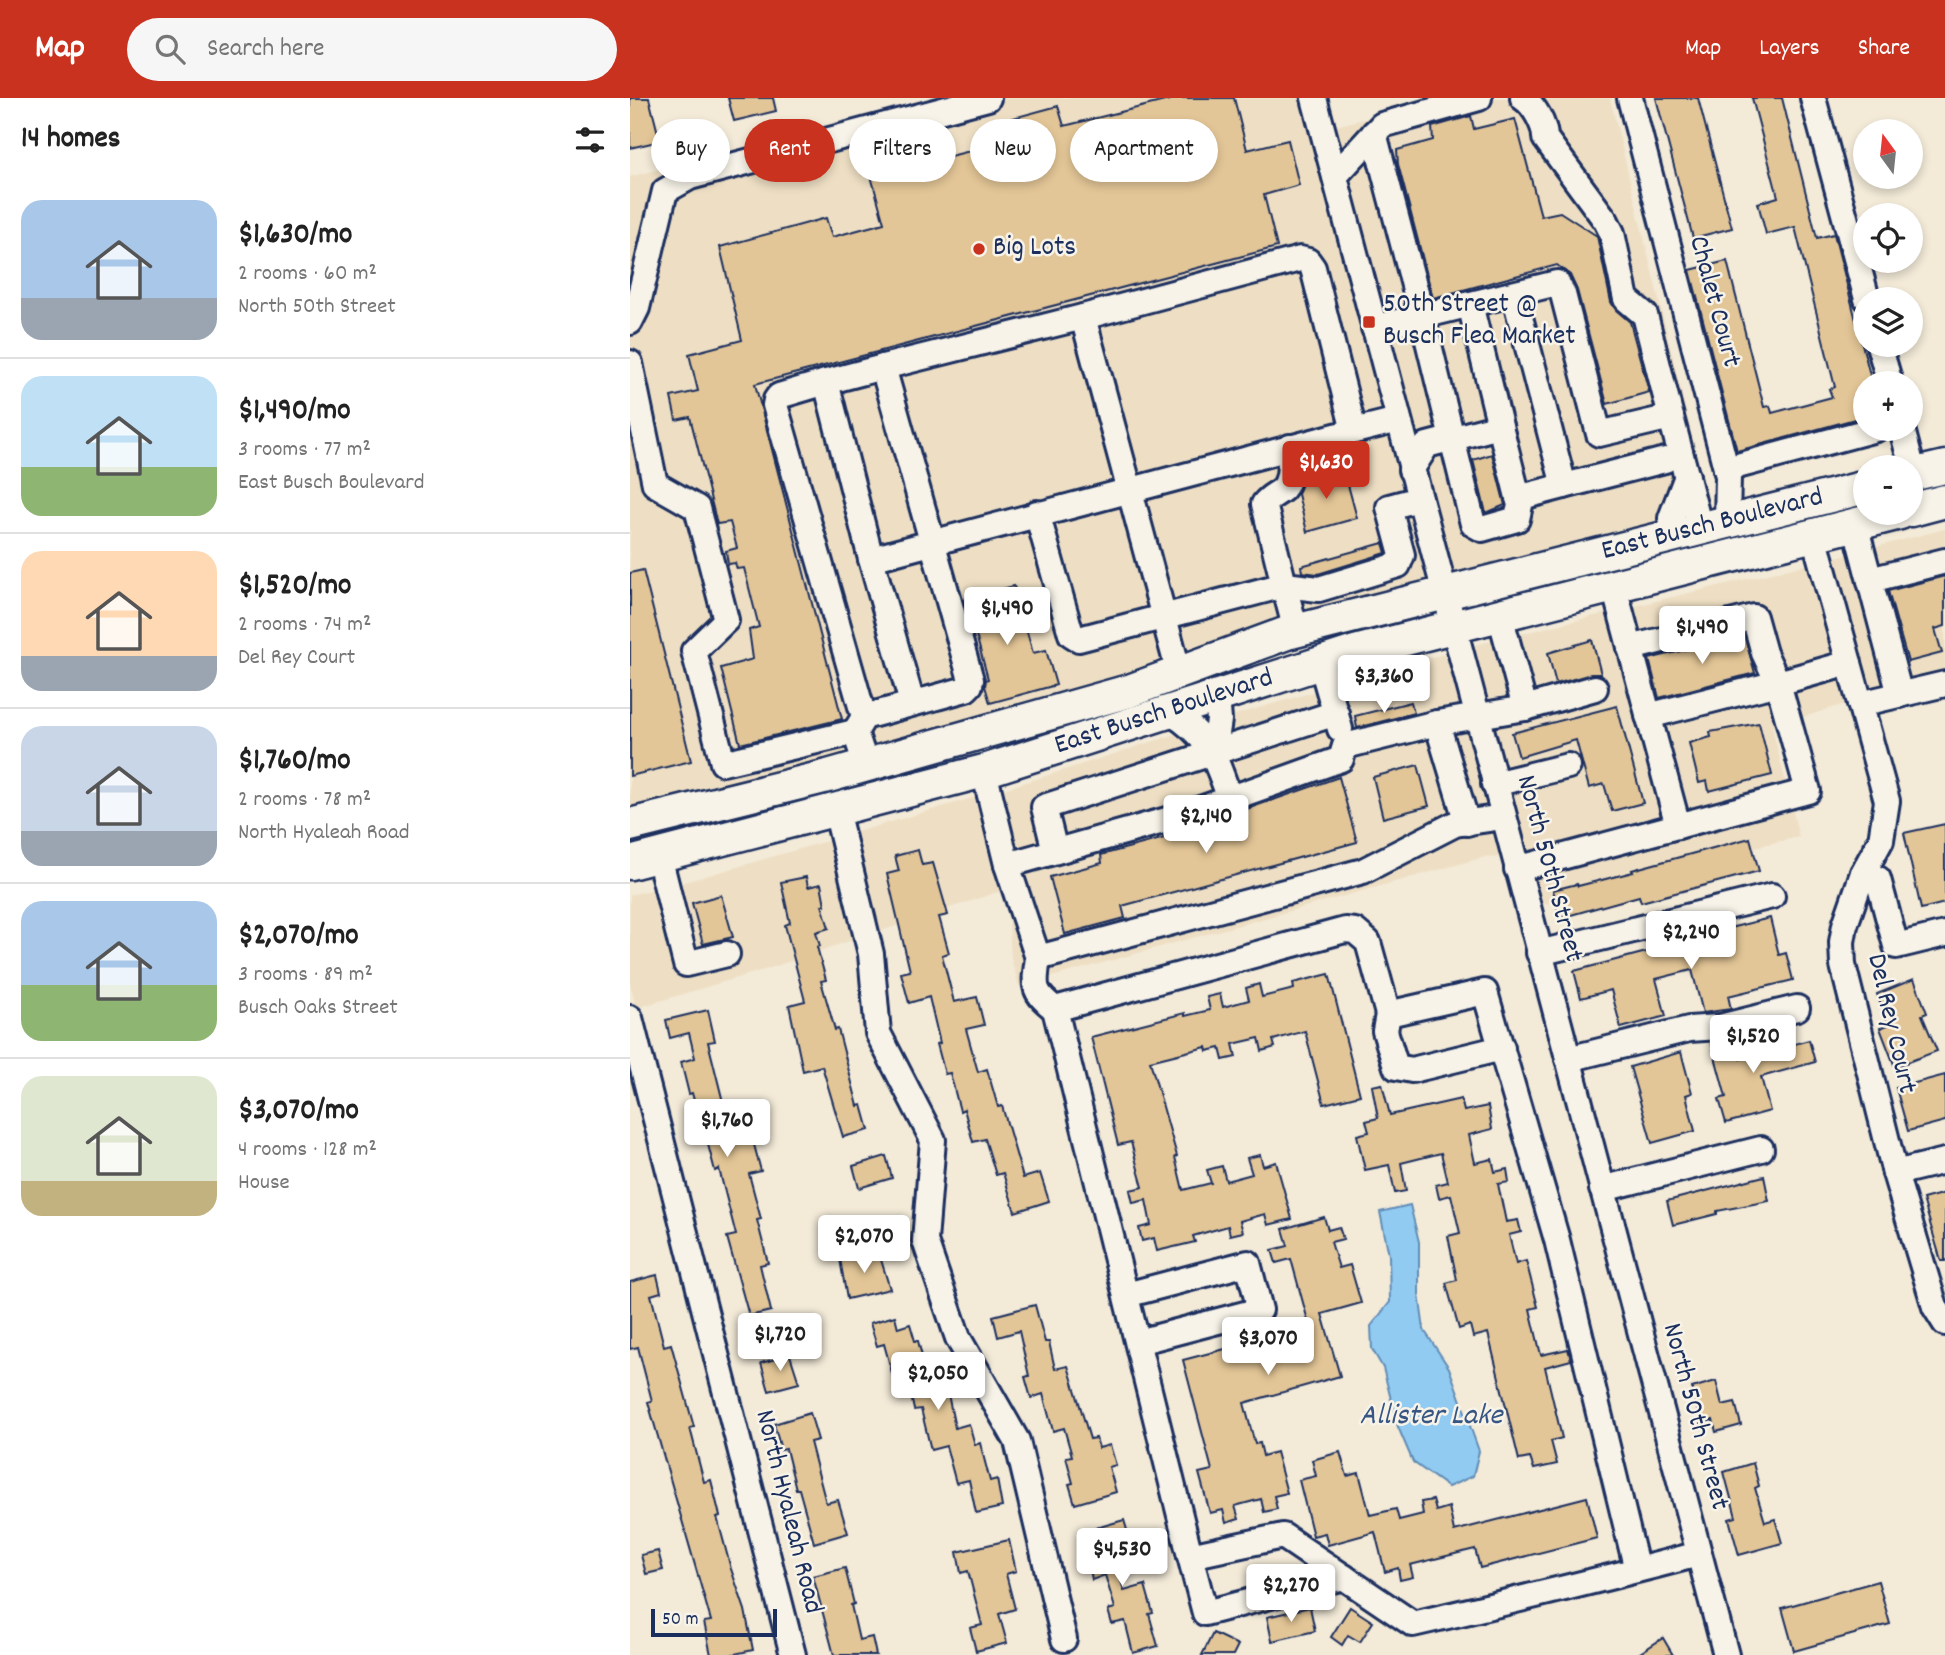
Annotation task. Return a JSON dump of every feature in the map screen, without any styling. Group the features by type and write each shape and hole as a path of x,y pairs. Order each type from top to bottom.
{"main road":[{"path":"1923,472 1945,467"},
{"name":"East Busch Boulevard","path":"630,825 866,765 1129,691 1296,631 1853,490"},
{"path":"1923,507 1945,501"},
{"name":"East Busch Boulevard","path":"645,859 984,771 1321,663 1853,525"},
{"path":"984,771 1009,747 1088,719 1129,691"}],"street":[{"path":"630,322 637,308 665,191 690,177 988,98"},
{"name":"North 50th Street","path":"1314,98 1726,1655"},
{"path":"1335,176 1382,125 1479,98"},
{"path":"1523,98 1528,101 1545,129 1545,138 1612,233 1626,299 1645,315 1701,528"},
{"name":"Chalet Court","path":"1630,98 1729,483 1701,528"},
{"path":"1813,98 1864,287"},
{"path":"1374,133 1473,524 1482,528 1517,519 1520,505 1470,304"},
{"path":"866,765 860,724 775,405 779,396 1300,259 1308,261 1313,268 1354,431"},
{"path":"1374,328 1557,283 1563,294 1610,474"},
{"path":"1514,293 1564,486"},
{"path":"1083,317 1179,673"},
{"path":"630,363 655,484 697,508 726,620 694,651 723,764 860,724 912,703 966,689 970,685 971,680 883,367"},
{"path":"826,382 871,559 912,703"},
{"path":"1599,434 1671,417"},
{"path":"871,559 1037,513 1398,420"},
{"path":"1411,470 1427,445 1500,426"},
{"path":"1726,469 1853,435"},
{"path":"1290,447 1289,476 1284,488 1269,496 1264,504 1296,631"},
{"path":"1518,498 1665,460"},
{"path":"1037,513 1071,634 1079,639 1284,585 1319,589 1398,565 1402,555 1389,507 1419,499"},
{"path":"1856,525 1900,695"},
{"name":"Del Rey Court","path":"1814,536 1887,801 1881,840 1863,873 1842,943 1843,965 1895,1174 1935,1307 1945,1323"},
{"path":"1870,580 1945,561"},
{"path":"1614,587 1678,826"},
{"path":"1500,615 1525,708"},
{"path":"1517,869 1808,791 1778,683 1764,653 1754,617 1630,649"},
{"path":"1007,865 1181,816 1341,759 1345,746 1321,663"},
{"path":"1648,716 1849,663"},
{"path":"1860,704 1945,684"},
{"path":"1345,746 1437,723 1525,708 1595,688"},
{"path":"1214,753 1219,720 1217,697"},
{"path":"1170,712 1198,733 1214,753 1230,799"},
{"path":"1055,850 1044,807 1336,713"},
{"path":"1437,723 1467,823"},
{"path":"1494,785 1567,766"},
{"path":"984,771 1007,865 1038,958 1034,981 1040,998 1055,1009 1205,1613 1344,1577"},
{"path":"836,810 871,954 878,1033 933,1140 925,1241 958,1338 1017,1441 1064,1639"},
{"path":"1038,958 1363,871 1455,824 1503,817"},
{"path":"645,859 686,964 727,954"},
{"path":"1863,873 1878,879 1896,946 1945,934"},
{"path":"1539,953 1772,896"},
{"path":"1055,1009 1345,930 1355,931 1368,942 1388,1014 1385,1031 1396,1067 1412,1070 1502,1048"},
{"path":"1388,1014 1485,992 1557,1240 1637,1570"},
{"path":"1568,1059 1689,1029 1720,1027 1797,1008"},
{"name":"North Hyaleah Road","path":"630,1018 793,1655"},
{"path":"1602,1189 1760,1149"},
{"path":"1895,1174 1945,1161"},
{"path":"1126,1295 1248,1264 1260,1310 1138,1342"},
{"path":"1190,1556 1283,1536 1413,1624 1699,1554"}],"shaded area":[{"path":"934,98 1305,98 1432,585 1195,657 824,762 630,813 630,177 651,172 651,182 730,182 730,151 744,147 744,182 835,182 835,124 849,120 849,182 956,182 956,119 853,119"},
{"path":"1451,98 1610,98 1711,515 1449,581 1331,127"},
{"path":"1945,529 1945,672 1867,697 1829,559"},
{"path":"1813,563 1851,702 1772,727 1799,837 1718,855 1536,907 1467,647"},
{"path":"1450,652 1504,855 1495,858 1488,856 1019,986 1011,958 1007,889 875,933 850,834 1030,781 1235,715"},
{"path":"834,839 858,938 767,969 636,1008 630,983 630,895"}],"water":[{"name":"Allister Lake","path":"1410,1205 1419,1242 1419,1294 1424,1330 1449,1368 1479,1451 1473,1476 1448,1487 1413,1462 1398,1427 1383,1368 1372,1349 1371,1326 1390,1302 1389,1255 1380,1212"}],"building":[{"path":"630,98 649,98 654,119 651,119 651,143 630,148"},
{"path":"728,98 773,98 776,111 734,121"},
{"path":"1177,98 1234,98 1247,150 1288,140 1299,185 1264,195 1277,247 755,384 842,719 740,744 721,668 753,659 749,630 759,627 744,568 737,569 735,563 728,564 726,551 737,548 730,522 717,524 690,417 676,420 671,397 698,391 689,354 742,340 720,247 826,218 832,237 884,223 873,182 956,182 956,155 970,151 970,182 1056,182 1056,119 1010,119 1058,106 1064,126 1070,125 1070,182 1218,182 1218,119 1092,119"},
{"path":"1656,98 1698,98 1732,228 1693,238"},
{"path":"1752,98 1782,98 1817,238 1834,234 1853,308 1853,357 1865,357 1869,371 1853,371 1853,420 1737,451 1690,270 1727,261 1764,407 1770,406 1772,413 1832,397 1829,389 1835,387 1795,227 1766,234 1758,203 1778,197"},
{"path":"1471,116 1474,129 1515,119 1541,216 1560,212 1597,236 1611,302 1630,322 1649,392 1607,404 1577,290 1570,275 1557,265 1433,298 1398,164 1397,150 1433,140 1432,127"},
{"path":"1492,454 1505,505 1486,513 1473,460"},
{"path":"1344,470 1357,518 1307,532 1298,494 1303,481"},
{"path":"1383,543 1386,553 1318,574 1302,572 1301,566"},
{"path":"643,570 691,761 630,776 630,573"},
{"path":"1945,576 1945,626 1935,629 1942,653 1908,662 1888,591"},
{"path":"1014,586 1033,653 1046,650 1056,685 990,703 985,686 988,679 966,598"},
{"path":"1744,635 1755,673 1659,698 1649,659"},
{"path":"1592,640 1601,674 1591,674 1556,684 1548,653"},
{"path":"1411,702 1414,713 1357,728 1355,716"},
{"path":"1617,706 1643,803 1612,811 1604,784 1589,788 1576,740 1519,757 1512,733"},
{"path":"1759,723 1772,775 1709,791 1707,781 1699,783 1689,743 1711,737 1710,732"},
{"path":"1418,765 1429,806 1383,818 1373,777"},
{"path":"1339,777 1357,842 1122,906 1125,918 1065,934 1050,877 1102,863 1101,855 1161,839"},
{"path":"1945,824 1945,903 1921,909 1904,833"},
{"path":"1750,838 1759,871 1641,902 1639,896 1560,918 1553,890 1633,872 1632,870"},
{"path":"918,850 922,865 933,863 948,915 939,917 949,953 942,955 954,1002 977,997 984,1025 966,1029 978,1072 987,1069 998,1107 1002,1106 1023,1178 1040,1173 1049,1201 1015,1212 1003,1173 996,1175 985,1139 973,1142 964,1109 960,1111 950,1073 945,1074 929,997 909,1003 901,973 910,971 887,874 899,871 895,856"},
{"path":"806,877 808,887 821,884 825,905 822,905 829,928 816,932 826,980 821,981 835,1030 838,1029 858,1106 862,1105 869,1130 843,1137 822,1066 803,1071 789,1005 805,1001 785,925 790,923 781,882"},
{"path":"721,895 733,937 703,944 692,903"},
{"path":"1770,918 1779,955 1786,953 1793,980 1728,996 1731,1009 1703,1013 1692,970 1656,979 1666,1016 1621,1028 1611,990 1581,998 1574,971 1654,950 1653,947"},
{"path":"1329,974 1360,1095 1324,1104 1305,1031 1273,1040 1275,1047 1262,1051 1259,1038 1233,1044 1236,1057 1223,1060 1220,1048 1207,1051 1206,1047 1150,1061 1177,1156 1175,1157 1183,1190 1211,1183 1207,1170 1222,1166 1226,1181 1252,1174 1247,1158 1260,1155 1263,1166 1276,1162 1292,1219 1268,1225 1265,1214 1240,1221 1243,1232 1230,1235 1228,1226 1193,1236 1195,1242 1157,1251 1154,1238 1142,1241 1139,1228 1151,1225 1146,1200 1133,1203 1130,1190 1143,1187 1131,1142 1118,1145 1091,1037 1185,1013 1185,1016 1210,1010 1207,997 1220,994 1223,1007 1249,1000 1246,988 1259,984 1262,997 1294,989 1293,983"},
{"path":"1914,979 1927,1013 1922,1015 1937,1051 1895,1067 1880,1028 1888,1025 1877,994"},
{"path":"708,1010 715,1041 708,1042 733,1142 752,1137 761,1171 749,1174 761,1219 757,1220 768,1263 760,1265 771,1311 749,1316 727,1237 736,1235 719,1169 715,1171 681,1062 695,1058 689,1033 670,1038 666,1020"},
{"path":"1735,1039 1740,1059 1809,1040 1815,1062 1761,1077 1770,1111 1726,1123 1719,1099 1726,1097 1711,1042"},
{"path":"1681,1052 1692,1093 1686,1095 1695,1131 1652,1143 1630,1067"},
{"path":"1945,1075 1945,1121 1908,1131 1896,1088"},
{"path":"1382,1084 1390,1115 1461,1099 1464,1111 1488,1106 1492,1129 1469,1135 1475,1163 1492,1159 1495,1172 1507,1169 1509,1182 1498,1184 1506,1222 1518,1220 1521,1232 1509,1235 1516,1264 1526,1261 1538,1307 1530,1309 1541,1355 1568,1349 1571,1360 1545,1367 1562,1438 1551,1441 1557,1464 1534,1469 1530,1458 1519,1460 1488,1333 1473,1337 1470,1325 1459,1329 1446,1283 1457,1280 1448,1236 1460,1233 1451,1195 1439,1198 1436,1185 1448,1182 1441,1153 1401,1163 1406,1191 1395,1193 1389,1165 1365,1170 1357,1135 1369,1132 1366,1121 1378,1118 1372,1086"},
{"path":"886,1156 892,1178 859,1188 853,1166"},
{"path":"1764,1176 1769,1201 1717,1211 1717,1214 1673,1225 1667,1201"},
{"path":"1945,1193 1945,1261 1941,1261 1923,1199"},
{"path":"1324,1217 1328,1230 1339,1227 1343,1239 1331,1242 1339,1268 1350,1265 1361,1303 1322,1314 1340,1376 1244,1403 1255,1444 1260,1443 1263,1456 1276,1452 1287,1493 1274,1496 1277,1509 1264,1512 1261,1499 1235,1506 1239,1519 1226,1523 1223,1510 1210,1513 1199,1473 1212,1470 1183,1360 1229,1348 1233,1362 1313,1339 1291,1259 1276,1263 1272,1250 1288,1246 1283,1229"},
{"path":"878,1250 890,1289 847,1299 840,1259"},
{"path":"657,1275 661,1292 651,1295 664,1346 671,1344 694,1427 690,1428 704,1482 711,1480 720,1516 717,1517 745,1610 753,1650 730,1655 711,1655 704,1622 711,1621 648,1402 652,1401 638,1347 630,1349 630,1282"},
{"path":"1035,1305 1045,1342 1049,1342 1055,1369 1068,1366 1090,1439 1096,1438 1099,1448 1110,1445 1116,1465 1109,1467 1116,1492 1075,1504 1069,1484 1073,1483 1066,1457 1072,1456 1064,1428 1053,1431 1043,1394 1031,1398 1025,1377 1029,1376 1019,1331 998,1337 993,1316"},
{"path":"895,1316 898,1328 910,1324 915,1341 918,1341 928,1379 944,1375 955,1428 969,1424 975,1445 980,1443 990,1481 997,1479 1002,1507 976,1513 969,1480 956,1483 946,1446 931,1450 921,1409 914,1410 907,1377 894,1380 884,1344 877,1346 870,1323"},
{"path":"790,1355 799,1383 769,1391 761,1363"},
{"path":"1716,1381 1722,1405 1735,1402 1741,1425 1716,1432 1713,1420 1701,1423 1692,1388"},
{"path":"810,1413 818,1440 810,1442 826,1503 838,1500 848,1533 814,1543 786,1449 781,1450 774,1424"},
{"path":"1340,1452 1347,1476 1359,1473 1370,1515 1396,1509 1399,1520 1423,1514 1421,1502 1433,1500 1436,1511 1449,1507 1454,1531 1587,1497 1597,1538 1480,1568 1475,1549 1410,1565 1413,1577 1400,1580 1398,1568 1385,1572 1375,1532 1328,1545 1325,1533 1313,1536 1299,1480 1316,1476 1312,1460"},
{"path":"1753,1463 1759,1486 1755,1488 1765,1522 1775,1519 1782,1543 1739,1555 1729,1519 1736,1517 1724,1472"},
{"path":"1124,1520 1130,1540 1111,1545 1124,1591 1145,1585 1153,1613 1149,1614 1158,1646 1133,1653 1125,1621 1112,1624 1108,1610 1115,1608 1105,1575 1092,1580 1085,1542 1099,1538 1096,1528"},
{"path":"1009,1540 1016,1571 1006,1574 1015,1609 999,1614 1007,1643 976,1651 970,1628 982,1625 968,1571 961,1573 957,1552"},
{"path":"658,1551 663,1570 646,1574 641,1555"},
{"path":"845,1568 859,1640 872,1637 876,1655 834,1655 813,1576"},
{"path":"1878,1581 1890,1624 1794,1651 1782,1608"},
{"path":"1310,1607 1315,1631 1272,1641 1267,1617"},
{"path":"1350,1607 1373,1622 1360,1642 1348,1635 1342,1645 1331,1637"},
{"path":"1213,1633 1238,1645 1233,1655 1202,1655"},
{"path":"1663,1638 1673,1655 1637,1655"}],"place":[{"name":"Big Lots","path":"979,249"},
{"name":"50th Street @ Busch Flea Market","path":"1369,322"}]}
